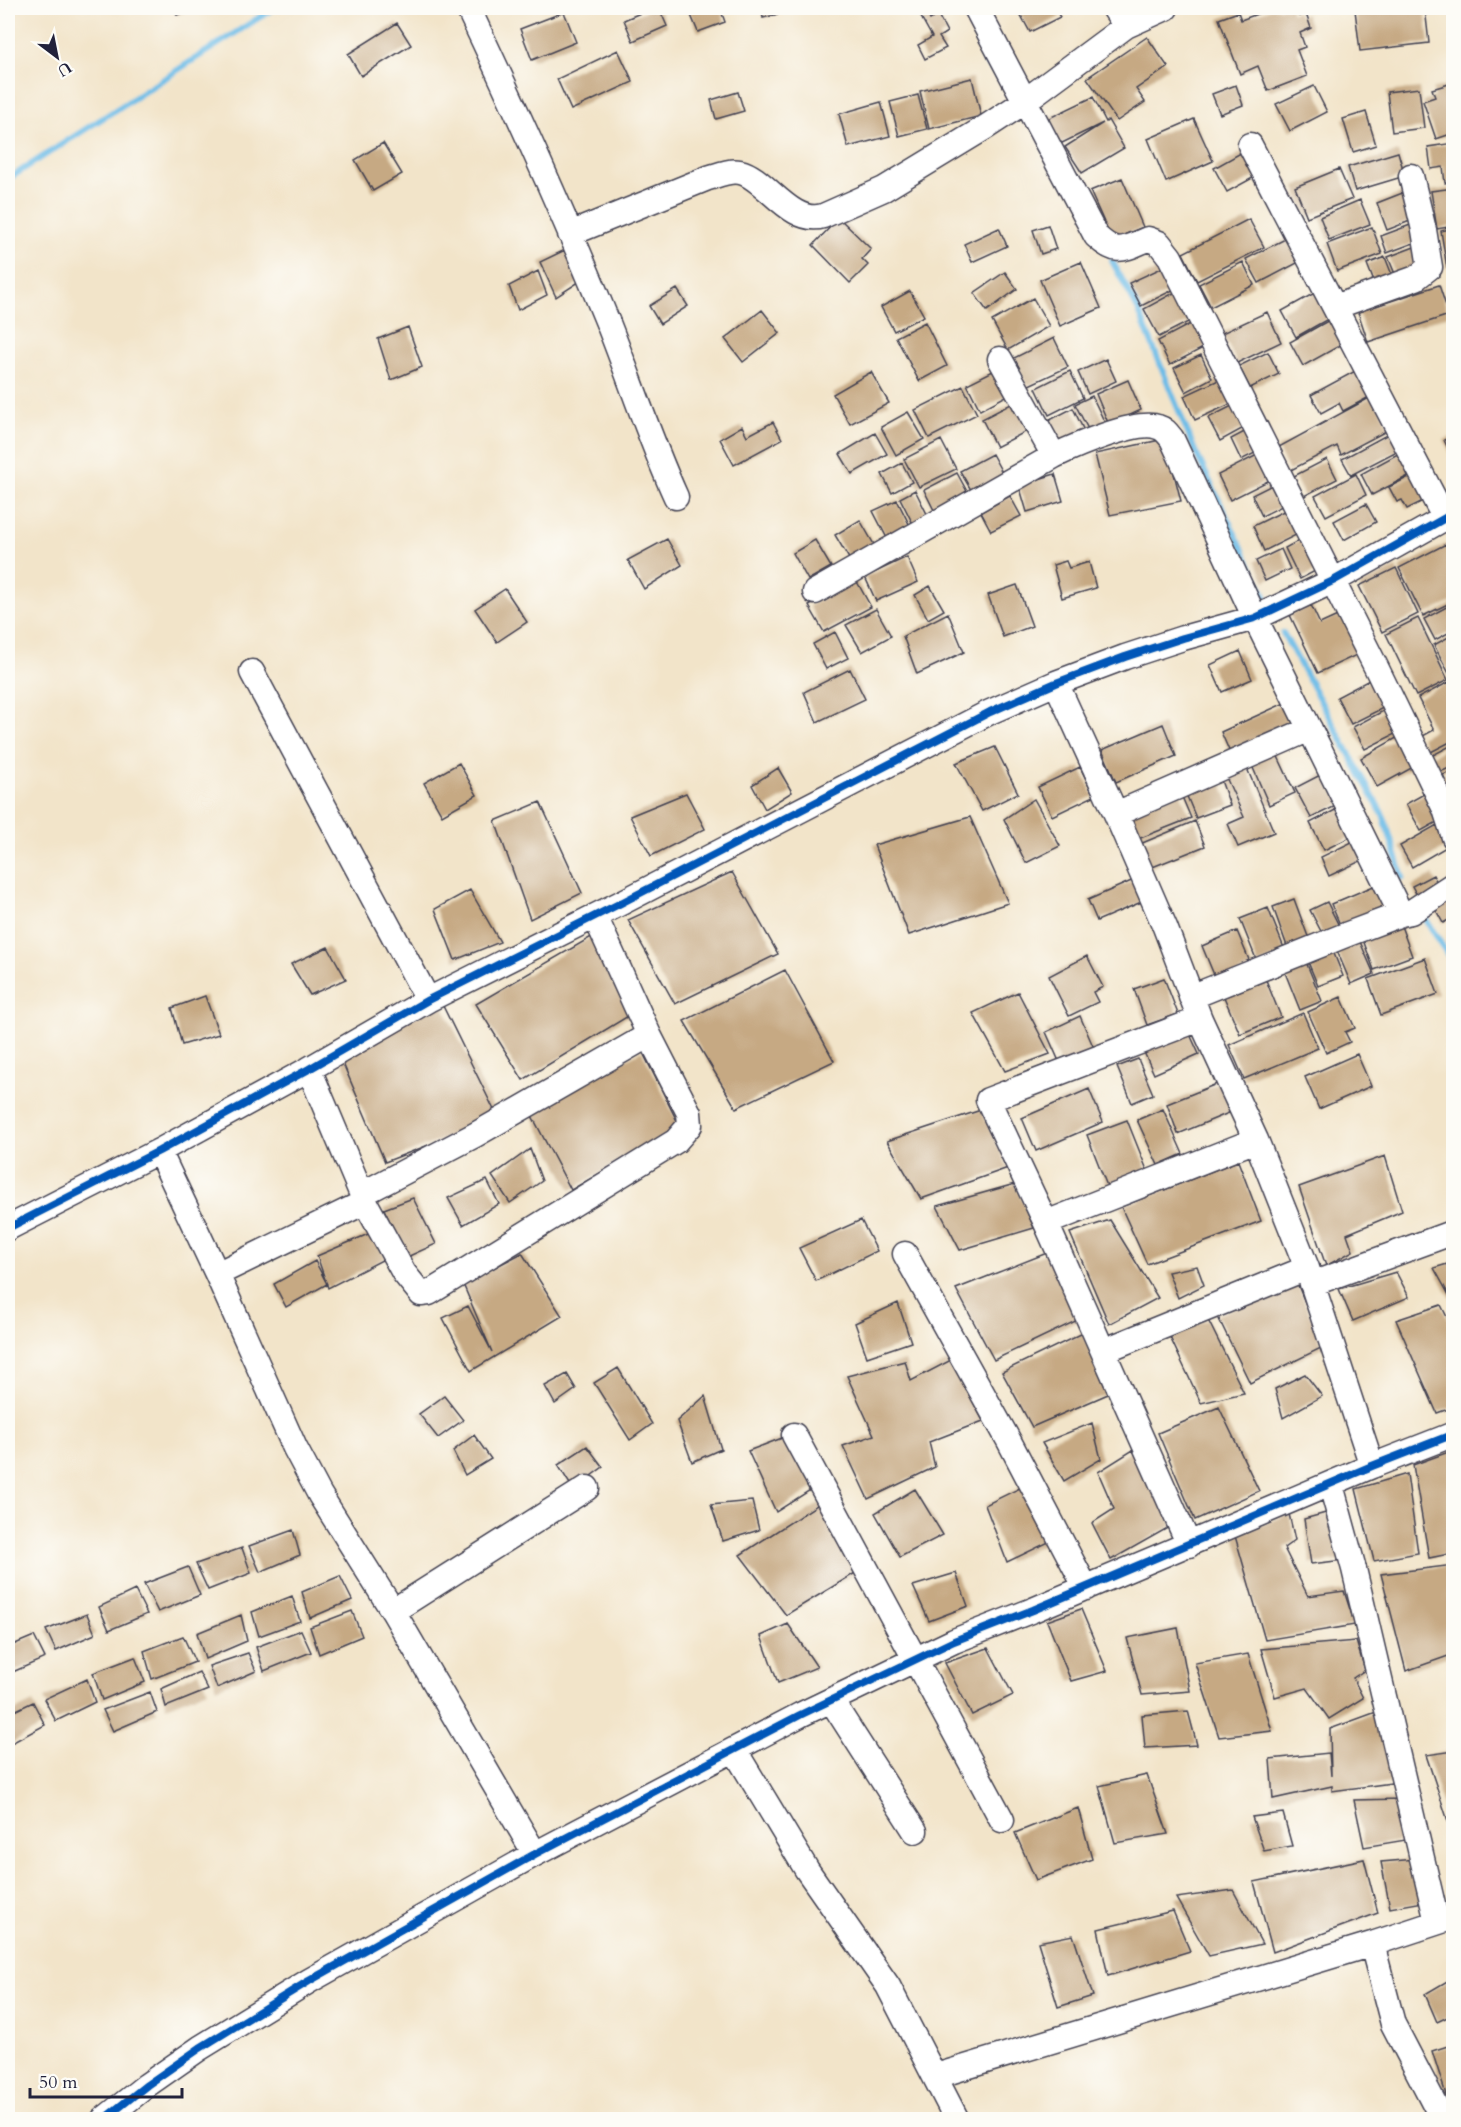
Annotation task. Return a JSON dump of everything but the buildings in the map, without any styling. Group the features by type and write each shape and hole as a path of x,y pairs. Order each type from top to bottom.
{"street":[{"path":"468,8 570,234 676,497"},
{"path":"976,8 1021,103 1096,236 1108,248 1120,249 1148,239 1159,243 1170,258 1449,807 1454,837"},
{"path":"570,234 708,178 730,172 742,172 791,208 814,219 884,189 986,127 1021,103 1120,17 1166,8"},
{"path":"8,1227 159,1151 309,1069 428,1000 990,712 1056,683 1183,638 1255,618 1333,581 1450,517 1335,307 1250,145"},
{"path":"1335,307 1416,278 1430,267 1411,176"},
{"path":"1000,359 1054,456"},
{"path":"815,592 1054,456 1110,433 1146,426 1156,426 1166,431 1173,439 1255,618 1401,914"},
{"path":"252,672 428,1000"},
{"path":"1056,683 1165,927 1200,1020 1256,1140 1309,1276 1372,1466"},
{"path":"1116,814 1310,729"},
{"path":"1191,997 1411,912 1454,884"},
{"path":"309,1069 364,1198 404,1274 421,1294 429,1293 676,1141 690,1125 689,1113 595,916"},
{"path":"1189,1545 1046,1223 988,1100 1200,1020"},
{"path":"218,1274 364,1198 650,1035"},
{"path":"1046,1223 1256,1140"},
{"path":"159,1151 218,1274 295,1448 320,1495 393,1611 535,1854"},
{"path":"1103,1351 1309,1276 1454,1232"},
{"path":"905,1254 1009,1441 1086,1588"},
{"path":"103,2120 182,2060 247,2017 535,1854 831,1700 954,1641 1454,1434"},
{"path":"794,1435 1002,1820"},
{"path":"936,2076 1372,1944 1445,1919 1331,1485"},
{"path":"393,1611 587,1488"},
{"path":"831,1700 915,1831"},
{"path":"735,1751 807,1870 888,1986 957,2120"},
{"path":"1372,1944 1393,2024 1443,2120"}],"waterway":[{"path":"8,179 274,8"},
{"path":"978,35 986,62 1001,78"},
{"path":"1112,261 1138,309 1195,451 1266,598"},
{"path":"1283,633 1384,817 1403,878"},
{"path":"1422,913 1454,965"}],"cycle path":[{"path":"8,1228 159,1151 309,1069 428,1000 990,712 1056,683 1125,657 1255,618 1333,581 1454,513"},
{"path":"103,2120 147,2085 200,2048 309,1981 535,1854 800,1715 954,1641 1454,1434"}]}
